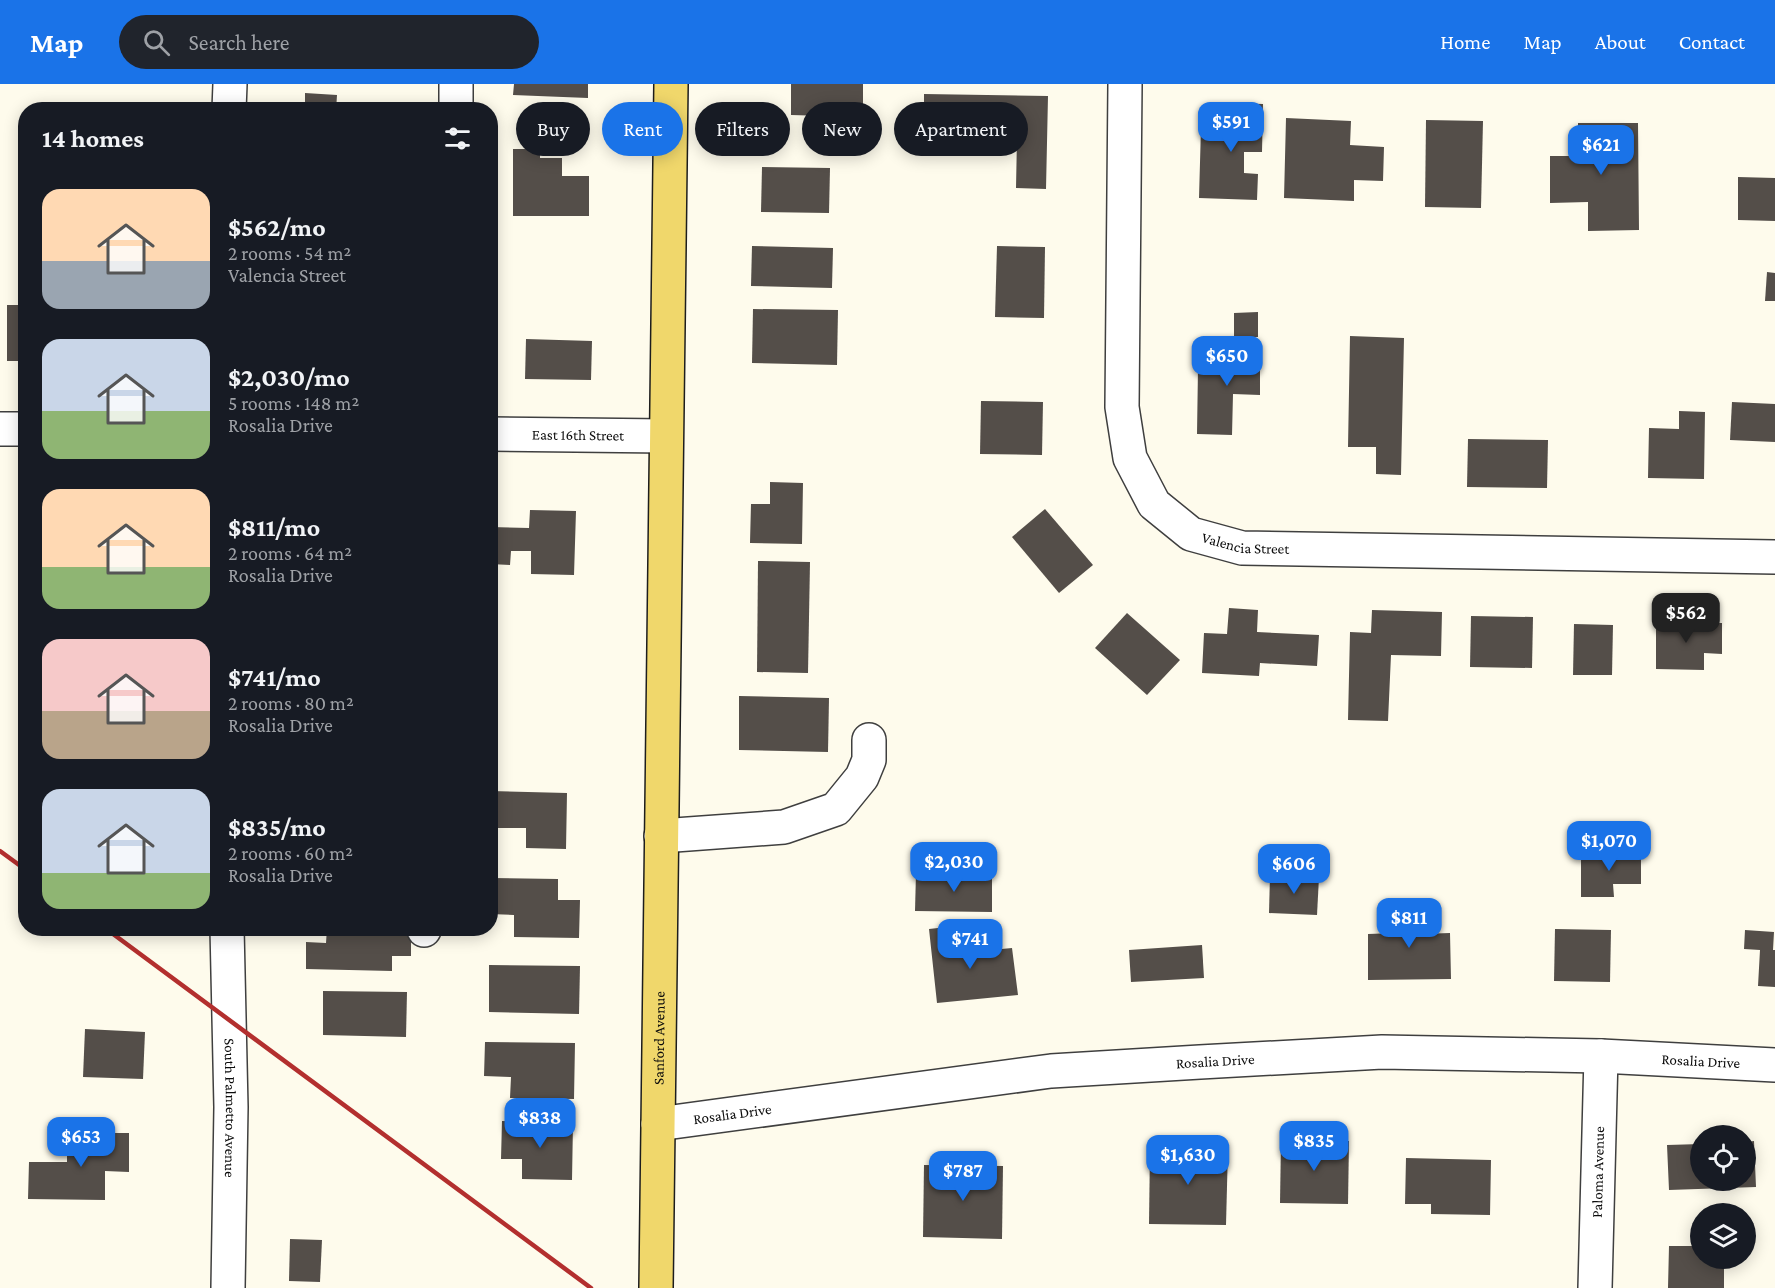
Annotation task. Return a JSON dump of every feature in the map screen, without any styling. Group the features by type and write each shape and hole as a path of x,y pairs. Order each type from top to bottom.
{"main road":[{"name":"Sanford Avenue","path":"662,1284 658,1124 671,84"}],"street":[{"path":"229,102 230,84"},
{"path":"456,84 456,102"},
{"name":"Valencia Street","path":"1125,84 1122,407 1130,458 1154,504 1191,534 1242,548 1775,557"},
{"path":"0,429 18,429"},
{"name":"East 16th Street","path":"498,434 666,436"},
{"path":"661,836 784,827 836,809 862,777 869,760 869,740"},
{"name":"South Palmetto Avenue","path":"227,936 231,1107 228,1288"},
{"name":"Rosalia Drive","path":"658,1124 1052,1071 1382,1052 1601,1056 1775,1065"},
{"name":"Paloma Avenue","path":"1595,1288 1601,1056"}],"building":[{"path":"514,84 588,84 588,98 513,95"},
{"path":"791,84 863,84 863,102 802,102 802,115 791,115"},
{"path":"305,93 337,95 337,102 305,102"},
{"path":"924,94 1048,96 1046,189 1016,188 1017,156 1028,156 1028,102 924,102"},
{"path":"1223,103 1263,104 1262,152 1244,152 1244,173 1258,174 1257,200 1199,198 1201,127 1222,128"},
{"path":"1286,118 1351,121 1350,145 1384,147 1383,181 1354,180 1354,201 1284,198"},
{"path":"1426,120 1483,121 1481,208 1425,207"},
{"path":"1578,123 1638,123 1639,230 1588,231 1588,202 1550,203 1550,156 1578,156"},
{"path":"513,149 516,149 516,156 562,158 562,176 589,176 589,216 513,216"},
{"path":"762,167 830,168 829,213 761,212"},
{"path":"1738,177 1775,178 1775,221 1738,220"},
{"path":"752,246 833,248 832,288 751,286"},
{"path":"997,246 1045,247 1044,318 995,317"},
{"path":"1767,272 1775,273 1775,301 1765,301"},
{"path":"7,305 18,305 18,361 7,361"},
{"path":"753,309 838,310 837,365 752,363"},
{"path":"1258,312 1258,337 1234,337 1234,313"},
{"path":"1350,336 1404,338 1401,475 1376,474 1376,447 1348,447"},
{"path":"526,339 592,341 591,380 525,379"},
{"path":"1221,345 1260,345 1260,395 1233,394 1232,435 1197,434 1198,368 1220,368"},
{"path":"981,401 1043,402 1042,455 980,454"},
{"path":"1732,402 1775,404 1775,442 1730,440"},
{"path":"1679,411 1705,412 1704,479 1648,478 1649,428 1679,429"},
{"path":"1468,439 1548,440 1547,488 1467,487"},
{"path":"770,482 803,483 802,544 750,543 751,504 770,504"},
{"path":"1045,509 1093,565 1059,593 1012,537"},
{"path":"530,510 576,511 574,575 531,574 531,551 511,551 510,565 498,564 498,527 529,528"},
{"path":"758,561 810,562 808,673 757,672"},
{"path":"1229,608 1258,610 1257,632 1319,635 1317,666 1260,663 1259,676 1202,673 1204,633 1227,634"},
{"path":"1372,610 1442,612 1441,656 1391,655 1388,721 1348,720 1350,632 1371,633"},
{"path":"1127,613 1180,660 1147,695 1095,648"},
{"path":"1471,616 1533,617 1532,668 1470,667"},
{"path":"1656,622 1722,623 1722,654 1704,653 1704,670 1656,669"},
{"path":"1574,624 1613,625 1612,675 1573,675"},
{"path":"739,696 829,698 828,752 739,750"},
{"path":"498,791 567,793 566,849 526,848 526,828 498,828"},
{"path":"1581,851 1641,851 1641,884 1613,884 1614,897 1581,897"},
{"path":"916,873 992,874 992,912 915,911"},
{"path":"1270,875 1319,877 1317,915 1269,913"},
{"path":"498,878 558,879 558,900 580,900 579,938 514,937 514,915 498,914"},
{"path":"1420,898 1421,934 1450,933 1451,979 1368,980 1368,934 1396,933 1395,899"},
{"path":"956,926 959,953 1012,948 1018,995 937,1003 929,929"},
{"path":"1555,929 1611,930 1610,982 1554,981"},
{"path":"1745,930 1774,932 1775,987 1758,986 1760,950 1744,949"},
{"path":"326,936 411,936 411,956 392,956 392,971 306,969 306,942 326,943"},
{"path":"1202,945 1204,978 1131,982 1129,950"},
{"path":"489,965 580,966 579,1014 489,1012"},
{"path":"323,991 407,992 406,1037 323,1035"},
{"path":"85,1029 145,1032 143,1079 83,1077"},
{"path":"485,1042 575,1043 574,1099 510,1098 511,1077 484,1076"},
{"path":"502,1121 573,1123 572,1180 522,1179 522,1159 501,1159"},
{"path":"67,1133 129,1133 129,1172 105,1171 105,1200 28,1199 29,1162 67,1162"},
{"path":"1281,1140 1349,1141 1348,1204 1280,1203"},
{"path":"1690,1144 1690,1189 1669,1190 1667,1145"},
{"path":"1150,1147 1228,1148 1226,1225 1149,1224"},
{"path":"1406,1158 1491,1160 1490,1215 1431,1214 1431,1204 1405,1204"},
{"path":"924,1165 1003,1166 1002,1239 923,1237"},
{"path":"290,1239 322,1240 320,1282 289,1281"},
{"path":"1669,1246 1690,1246 1690,1269 1724,1269 1724,1288 1668,1288"}],"railway":[{"path":"0,851 18,864"},
{"path":"116,936 591,1288"}]}
